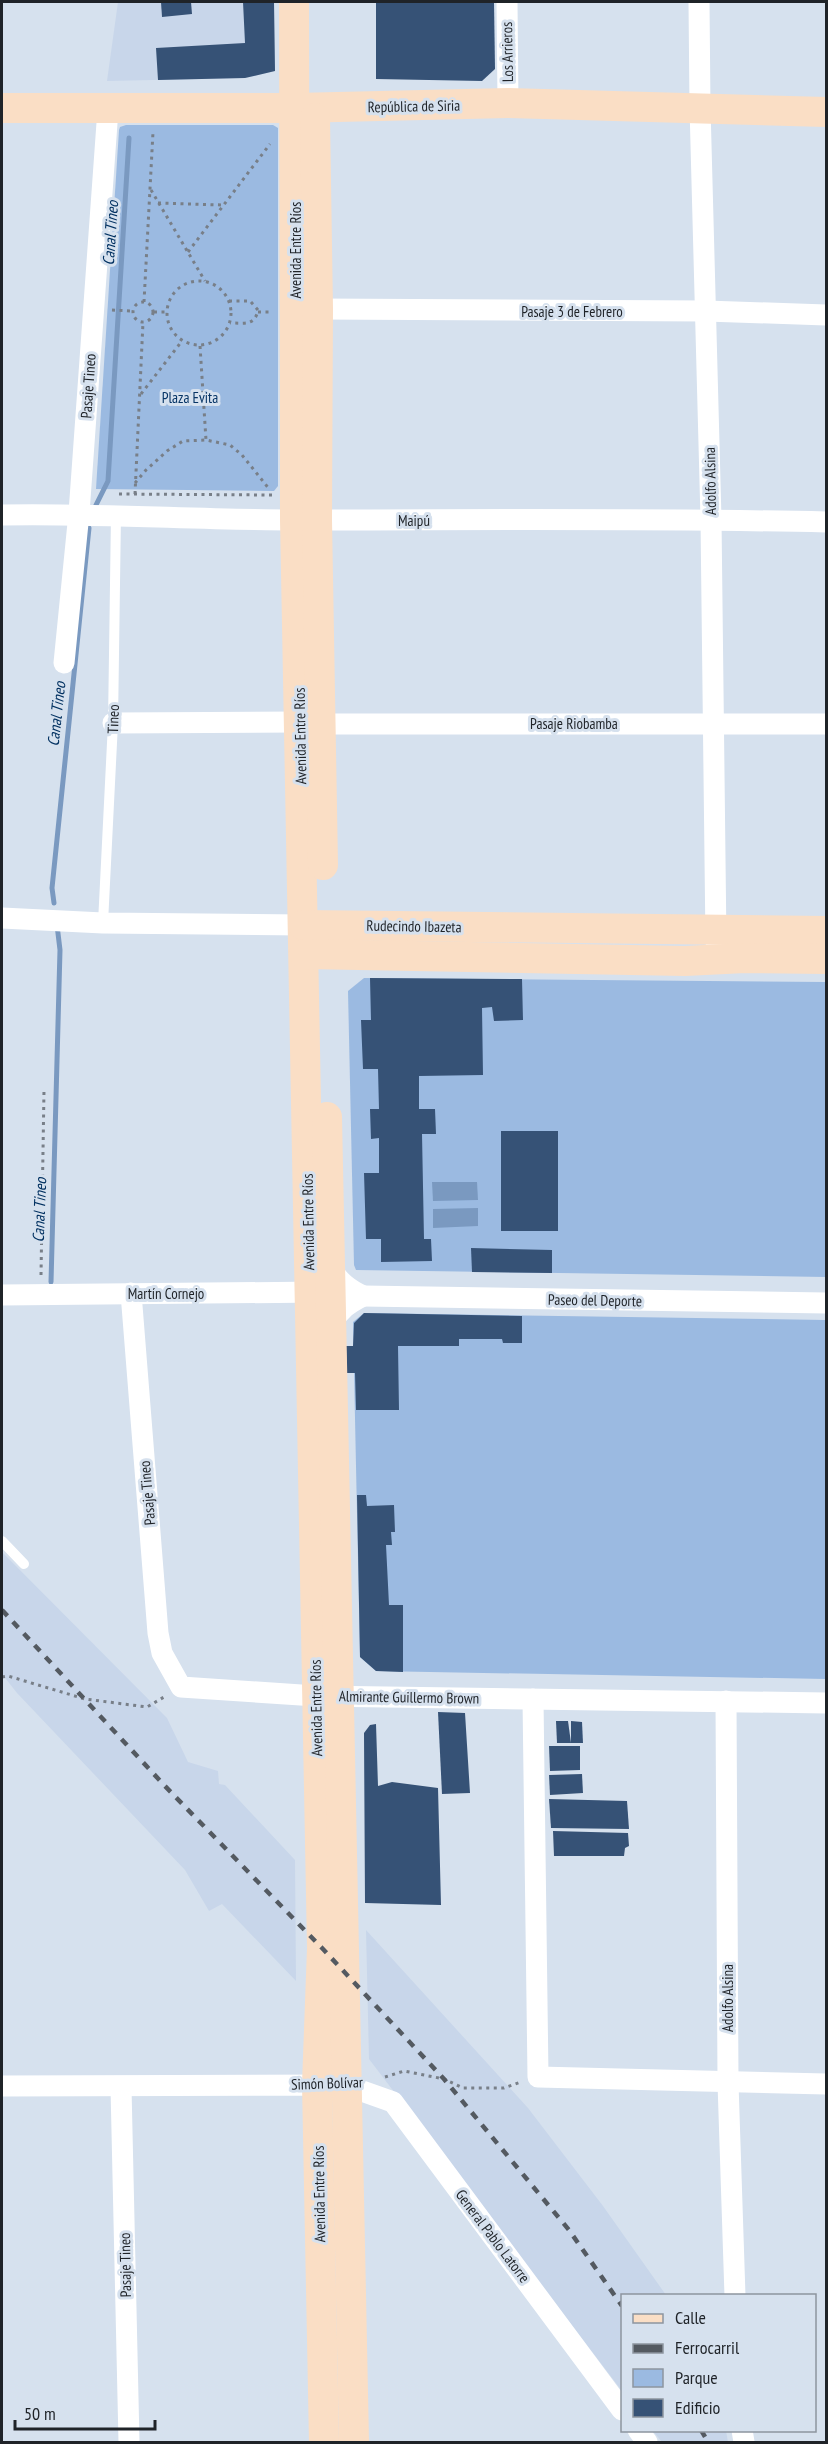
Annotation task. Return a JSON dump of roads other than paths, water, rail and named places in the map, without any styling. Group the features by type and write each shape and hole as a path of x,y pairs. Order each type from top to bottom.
{"main road":[{"name":"Avenida Entre Ríos","path":"294,2 305,108 318,309 306,520"},
{"name":"Avenida Entre Ríos","path":"313,2 305,108 306,520 313,939 324,1284 332,1921 324,2442"},
{"name":"República de Siria","path":"2,108 305,108 508,103 826,112"},
{"name":"Rudecindo Ibazeta","path":"313,939 826,931"},
{"name":"Rudecindo Ibazeta","path":"313,939 716,960 826,960"},
{"name":"Avenida Entre Ríos","path":"324,1284 332,1324 328,1696"},
{"name":"Avenida Entre Ríos","path":"331,2085 354,2442"}],"street":[{"name":"Los Arrieros","path":"507,2 508,103"},
{"name":"Adolfo Alsina","path":"699,2 711,519 716,960"},
{"name":"Pasaje Tineo","path":"64,663 79,513 108,109"},
{"name":"Pasaje 3 de Febrero","path":"318,309 706,311 826,315"},
{"name":"Maipú","path":"2,515 79,513 112,504 306,520 711,519 826,522"},
{"name":"Pasaje Riobamba","path":"113,723 826,724"},
{"name":"Rudecindo Ibazeta","path":"2,918 103,923 313,939"},
{"path":"324,1284 337,1279 349,1289 363,1296"},
{"name":"Martín Cornejo","path":"2,1295 131,1293 324,1284"},
{"name":"Pasaje Tineo","path":"131,1293 158,1633 162,1653 182,1687"},
{"path":"332,1324 337,1314 363,1296"},
{"name":"Paseo del Deporte","path":"363,1296 826,1304"},
{"name":"Almirante Guillermo Brown","path":"182,1687 328,1696 826,1703"},
{"path":"533,1700 538,2077 826,2084"},
{"name":"Adolfo Alsina","path":"726,1701 728,2083 735,2294"},
{"name":"Simón Bolívar","path":"2,2086 331,2085"},
{"name":"General Pablo Latorre","path":"331,2085 393,2102 621,2409"},
{"name":"Pasaje Tineo","path":"121,2087 129,2442"}],"lane":[{"name":"Tineo","path":"103,923 113,723 112,504"},
{"path":"2,1541 24,1564"}],"waterway":[{"name":"Canal Tineo","path":"96,505 108,481 129,138"},
{"name":"Canal Tineo","path":"54,903 52,888 89,528"},
{"name":"Canal Tineo","path":"51,1282 60,950 57,925"}],"railway":[{"path":"2,1610 164,1785 322,1948 444,2079 569,2230 621,2305"},
{"path":"702,2432 708,2442"}],"park label":[{"name":"Plaza Evita","path":"190,397"}]}
